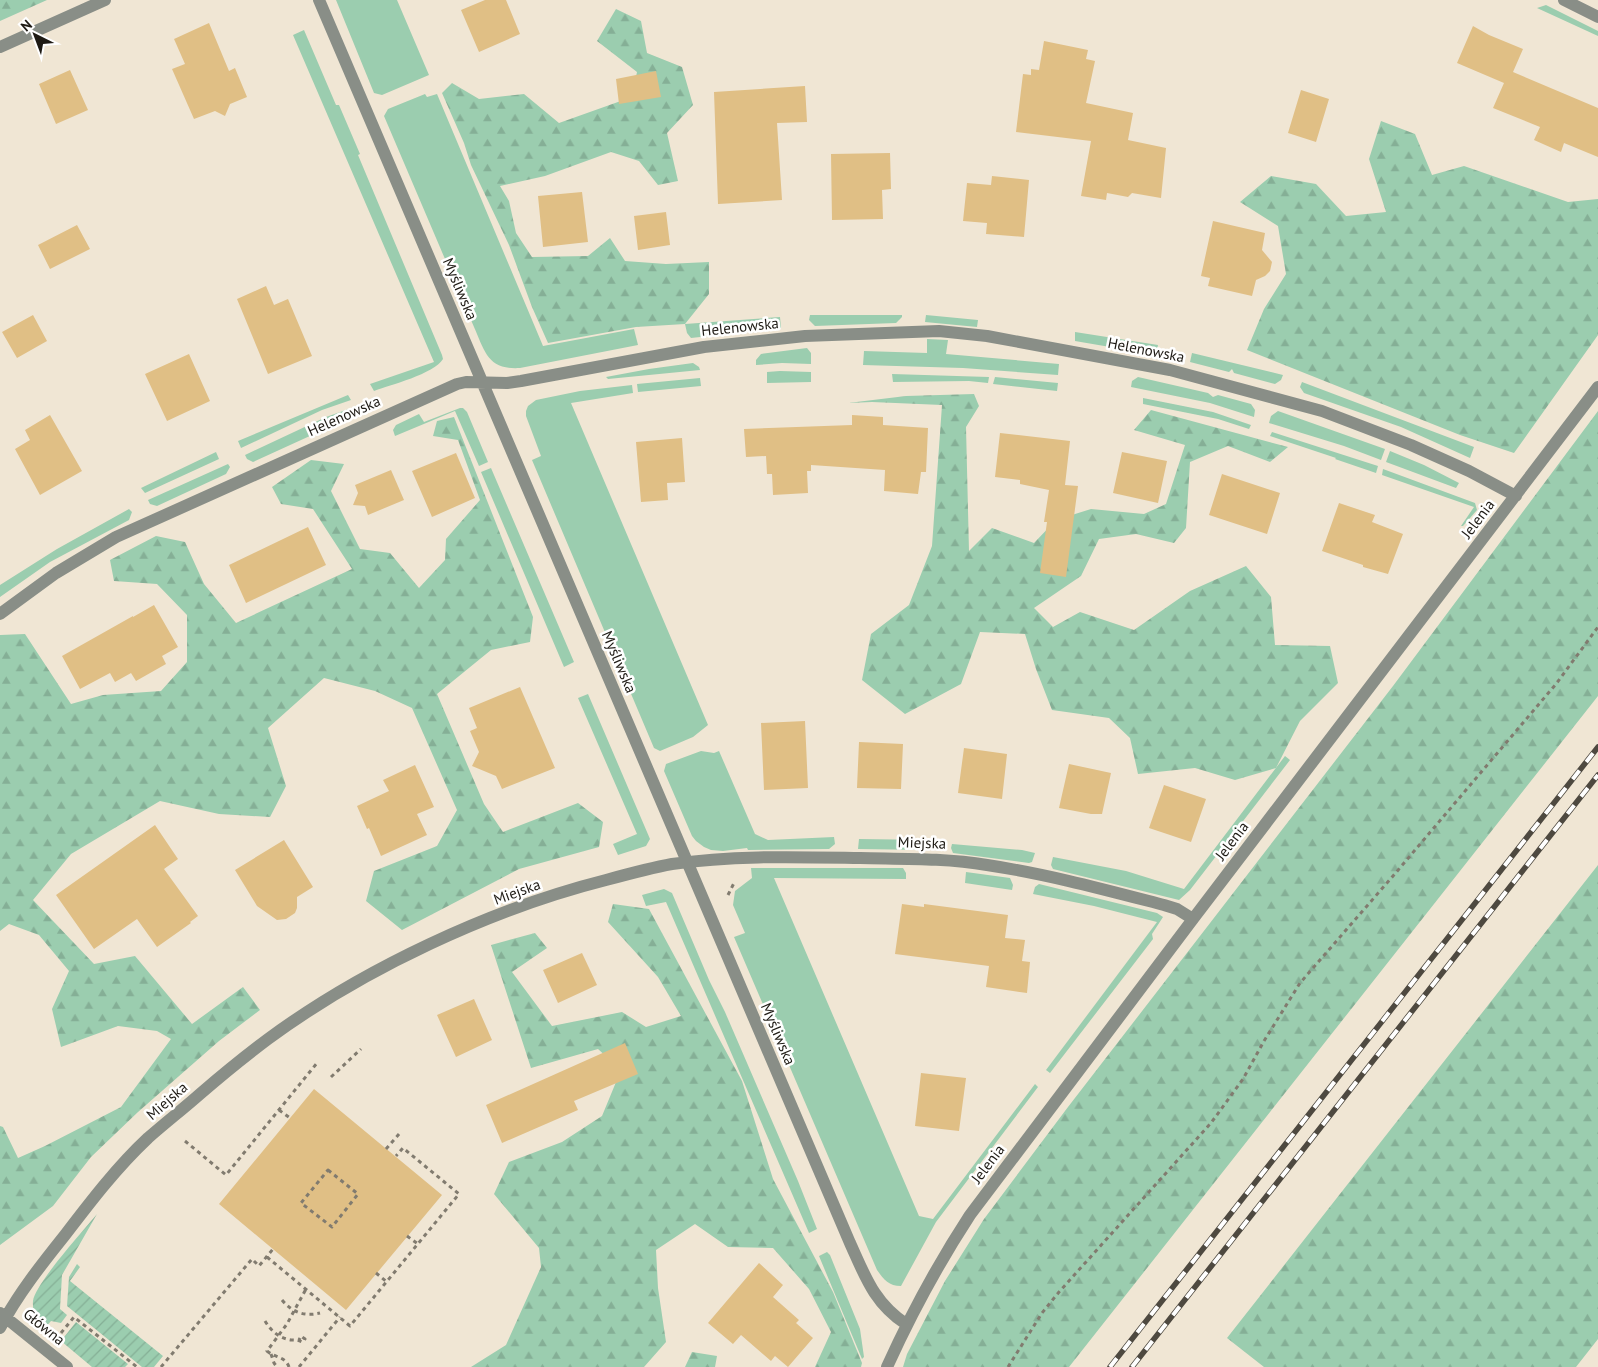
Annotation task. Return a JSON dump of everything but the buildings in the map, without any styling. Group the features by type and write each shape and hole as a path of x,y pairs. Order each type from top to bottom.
{"street":[{"path":"0,48 105,0"},
{"name":"Myśliwska","path":"319,0 869,1285 884,1307 906,1324"},
{"path":"1564,0 1598,17"},
{"name":"Helenowska","path":"0,614 56,573 116,537 457,384 466,382 507,383 704,347 805,336 940,331 987,336 1131,362 1218,382 1314,408 1411,445 1469,471 1516,496"},
{"name":"Jelenia","path":"887,1367 906,1324 947,1250 970,1215 1598,388"},
{"name":"Miejska","path":"2,1319 25,1285 125,1162 148,1138 230,1068 270,1037 363,979 416,951 527,904 584,885 669,865 745,859 812,857 937,860 986,864 1067,881 1164,905 1177,909 1193,919"},
{"name":"Główna","path":"2,1319 67,1367"}],"path":[{"path":"1008,1367 1042,1313 1059,1292 1211,1123 1243,1079 1300,983 1556,684 1598,628"},
{"path":"728,901 732,885 749,873 745,859"},
{"path":"332,1077 361,1050"},
{"path":"185,1141 226,1175 317,1063"},
{"path":"279,1110 290,1118"},
{"path":"386,1149 399,1134"},
{"path":"267,1257 350,1326 459,1194 403,1148 396,1156"},
{"path":"328,1170 344,1181 358,1194 332,1227 316,1217 301,1202 328,1170"},
{"path":"407,1236 418,1244"},
{"path":"161,1367 252,1259 259,1266 273,1249"},
{"path":"376,1273 387,1282"},
{"path":"278,1367 274,1363 271,1354 267,1351 279,1336 306,1289"},
{"path":"282,1300 294,1312 311,1315 320,1313"},
{"path":"56,1339 74,1317 137,1367"},
{"path":"298,1367 340,1317"},
{"path":"265,1321 272,1331 279,1336 290,1340 299,1340"},
{"path":"271,1354 282,1358 289,1367"}],"green space":[{"path":"0,0 47,0 0,21"},
{"path":"336,0 397,0 429,75 382,95 374,93"},
{"path":"1546,5 1598,31 1598,36 1537,8"},
{"path":"616,9 641,21 647,53 682,67 693,105 667,133 678,181 658,185 639,161 611,152 545,176 500,186 509,201 516,233 532,257 588,256 610,238 625,261 666,264 709,262 709,294 685,324 636,327 548,343 532,307 509,245 471,165 464,143 442,93 452,83 479,99 524,94 559,123 632,97 637,72 597,41"},
{"path":"304,30 336,105 339,105 360,154 358,155 443,359 431,369 421,374 374,391 370,384 434,362 293,35"},
{"path":"425,94 427,97 437,94 543,346 634,329 638,345 520,368 501,366 489,358 481,344 384,116 388,109"},
{"path":"1381,121 1415,134 1432,175 1464,166 1568,202 1598,199 1598,335 1514,453 1460,435 1247,350 1264,309 1286,274 1278,226 1240,202 1271,176 1316,184 1346,216 1386,212 1369,159"},
{"path":"810,315 902,315 902,317 896,323 815,326 809,320"},
{"path":"926,315 978,320 977,327 925,322"},
{"path":"780,317 781,328 691,338 687,333 685,324"},
{"path":"1075,332 1158,345 1156,355 1075,341"},
{"path":"927,339 948,340 946,354 1059,364 1058,375 963,368 863,365 864,351 927,353"},
{"path":"807,348 811,353 811,364 782,363 756,365 756,360 761,354"},
{"path":"1192,353 1283,375 1281,380 1275,384 1234,373 1232,369 1229,372 1190,362"},
{"path":"693,363 700,370 608,379 606,377 649,369"},
{"path":"767,372 811,372 811,382 767,383"},
{"path":"892,374 989,377 988,383 969,381 893,382"},
{"path":"995,377 1058,383 1057,391 993,384"},
{"path":"1138,377 1208,393 1213,397 1218,395 1251,404 1255,410 1254,417 1210,403 1131,387 1132,381"},
{"path":"700,378 701,386 638,392 637,384"},
{"path":"1302,382 1474,447 1470,458 1401,427 1304,393 1300,387"},
{"path":"632,385 633,393 571,403 708,725 693,737 660,751 654,748 532,460 541,456 526,416 528,406 536,400 580,391"},
{"path":"974,394 979,406 966,427 969,551 992,528 1034,543 1056,520 1091,509 1144,514 1166,504 1185,445 1134,430 1151,410 1288,447 1270,462 1228,446 1190,462 1186,528 1174,543 1136,534 1099,539 1081,576 1034,608 1053,627 1080,612 1134,630 1190,591 1246,566 1271,597 1275,645 1330,646 1338,683 1300,721 1276,768 1235,780 1195,768 1138,774 1130,738 1109,718 1052,710 1025,634 980,632 961,684 905,714 862,680 871,634 909,605 932,546 942,405 872,402 848,403 906,396"},
{"path":"348,395 351,400 322,410 241,448 238,441"},
{"path":"1143,398 1213,412 1251,425 1249,429 1218,419 1143,404"},
{"path":"360,405 358,414 253,462 247,459 245,455 326,417"},
{"path":"460,408 467,412 488,462 479,466 455,411 395,436 393,430 396,425 419,414 424,422"},
{"path":"1278,411 1385,449 1381,460 1344,446 1269,423 1271,416"},
{"path":"1598,411 1598,696 1069,1367 903,1367 907,1354 945,1281 984,1219 1068,1107 1393,686"},
{"path":"454,417 533,617 530,642 491,650 437,694 484,804 503,832 578,803 603,822 599,847 519,869 402,930 366,901 374,871 437,846 457,810 412,708 375,691 324,678 268,728 286,786 270,817 219,814 160,801 71,854 33,900 94,964 135,956 192,1024 243,987 260,1010 219,1041 138,1112 91,1157 53,1206 0,1245 0,1126 3,1127 18,1158 45,1146 121,1107 171,1039 157,1031 118,1026 61,1047 52,1009 69,971 39,935 9,924 0,931 0,635 25,634 71,704 103,695 161,691 187,662 187,615 157,584 114,581 110,560 156,536 185,542 204,584 236,623 352,569 313,509 281,504 272,487 311,460 344,464 331,491 360,549 390,553 419,588 445,560 446,539 480,500 458,440 433,436 437,421"},
{"path":"1272,432 1378,466 1376,473 1270,436"},
{"path":"1390,451 1424,465 1459,483 1456,488 1386,462"},
{"path":"216,452 219,459 145,493 141,488"},
{"path":"228,464 230,467 226,474 157,506 150,504 148,500"},
{"path":"491,468 574,662 564,667 481,472"},
{"path":"1383,469 1475,503 1477,510 1461,526 1474,507 1382,475"},
{"path":"129,509 132,512 129,520 50,562 0,597 0,585 57,549"},
{"path":"588,694 650,839 646,846 618,855 613,844 637,834 578,698"},
{"path":"701,751 714,753 719,751 755,834 768,840 834,837 835,844 829,849 748,850 747,848 723,851 704,847 692,836 664,771 666,764"},
{"path":"1285,756 1290,760 1190,890 1179,900 1053,869 1051,865 1053,857 1126,871 1184,889"},
{"path":"859,839 932,840 931,847 927,850 858,849"},
{"path":"952,844 1022,850 1035,853 1032,862 1029,863 953,853"},
{"path":"1598,865 1598,1339 1576,1367 1264,1367 1227,1338"},
{"path":"751,868 903,868 906,873 906,879 774,878 919,1216 933,1219 1035,1084 1038,1087 936,1222 901,1286 887,1282 877,1270 734,937 745,933 733,905 735,891 752,878"},
{"path":"966,872 1010,878 1013,885 1012,890 965,883"},
{"path":"1039,884 1157,913 1163,917 1152,934 1153,939 1050,1073 1046,1070 1157,922 1094,906 1033,894 1035,887"},
{"path":"664,889 672,893 798,1181 817,1229 809,1233 666,902 646,906 642,895"},
{"path":"613,904 649,909 742,1081 773,1179 833,1292 862,1363 861,1367 815,1367 831,1332 809,1289 773,1248 728,1247 695,1224 656,1250 658,1288 666,1342 644,1367 471,1367 506,1345 541,1267 539,1248 494,1194 509,1162 562,1142 602,1116 621,1070 598,1049 531,1068 491,945 535,933 547,948 512,972 552,1026 622,1012 646,1027 681,1016 658,977 608,922"},
{"path":"97,1214 62,1275 60,1309 67,1315 61,1323 51,1321 44,1329 37,1320 33,1309 36,1293 50,1270"},
{"path":"827,1252 830,1255 860,1329 864,1357 862,1359 819,1256"},
{"path":"77,1264 80,1267 70,1281 163,1356 154,1367 142,1367 67,1306 69,1277"},
{"path":"76,1322 128,1364 125,1367 92,1367 61,1341"},
{"path":"692,1352 717,1356 715,1367 685,1367"}],"railway":[{"path":"1110,1367 1598,747"},
{"path":"1132,1367 1598,775"}]}
